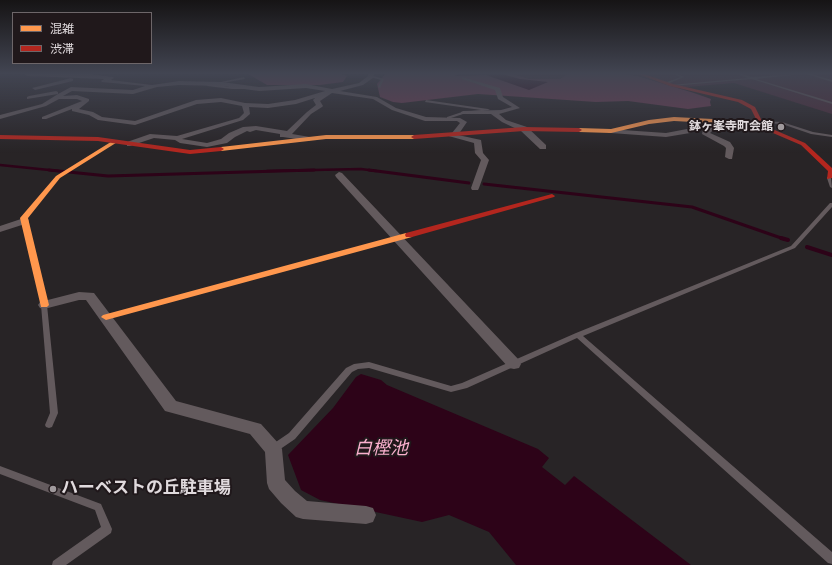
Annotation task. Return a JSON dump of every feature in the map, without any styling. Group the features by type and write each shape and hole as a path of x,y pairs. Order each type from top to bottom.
{"street":[{"path":"0,116 17,113 44,105 52,100"},
{"path":"84,102 74,110 91,113 100,119 125,123 140,122 196,102 216,100"},
{"path":"223,100 268,106 301,100"},
{"path":"286,135 309,113 320,106 316,100"},
{"path":"379,100 394,109 426,119 436,120 458,118 464,122 452,135"},
{"path":"463,113 509,111 516,108 504,100"},
{"path":"737,100 753,108 761,124 768,130 803,144 831,171 829,178"},
{"path":"44,118 84,102"},
{"path":"130,144 154,136 177,138 244,118 247,114 245,104"},
{"path":"493,112 504,121 524,129 543,147"},
{"path":"611,131 660,120 689,119 751,123 761,122"},
{"path":"0,137 75,138 116,141 190,152 326,137 452,135 524,129 611,131 666,135 687,131 707,130 719,121"},
{"path":"221,125 243,130"},
{"path":"177,138 180,141 207,145 224,141 243,130 260,128 307,139"},
{"path":"707,130 706,134 727,144 730,148 729,157"},
{"path":"678,138 687,131"},
{"path":"452,135 478,142 479,153 485,160 475,188"},
{"path":"116,141 58,177 24,218 44,305 79,296 90,296 171,406 255,429 273,449 276,482 288,497 303,510 366,516"},
{"path":"339,175 514,364"},
{"path":"106,317 552,196"},
{"path":"0,229 24,221"}],"lane":[{"path":"822,100 832,103"},
{"path":"426,102 488,110 463,113 448,118"},
{"path":"761,122 782,123 812,133 832,136"},
{"path":"829,178 832,187"},
{"path":"273,449 292,436 349,370 357,366 369,365 451,389 464,386 578,335 793,247 832,204"},
{"path":"44,305 54,413 49,425"},
{"path":"578,335 832,559"},
{"path":"0,470 98,507 107,529 57,565"}],"shaded area":[{"path":"389,100 424,100 402,103"},
{"path":"572,100 711,100 711,106 688,109 628,101 596,102"},
{"path":"789,100 832,100 832,114"}],"water":[{"name":"白樫池","path":"361,374 381,380 387,385 538,449 549,458 542,467 565,485 574,476 691,565 516,565 489,532 449,515 422,522 320,500 301,490 288,455 333,408 356,377"}],"waterway":[{"path":"0,165 59,171"},
{"path":"314,170 361,169 376,171"},
{"path":"49,170 108,176 314,170"},
{"path":"267,171 314,170"},
{"path":"369,170 469,183"},
{"path":"484,184 692,207 782,238"},
{"path":"782,238 788,240"},
{"path":"807,247 832,255"}],"traffic: slow":[{"path":"579,130 611,131 649,122 674,119 751,123 761,122"},
{"path":"221,149 326,137 414,137"},
{"path":"44,305 24,218 58,177 116,141"},
{"path":"106,317 409,235"}],"traffic: jam":[{"path":"737,100 753,108 761,124 768,129 803,144 831,171 829,178"},
{"path":"414,137 524,129 579,130"},
{"path":"0,137 98,139 190,152 221,149"},
{"path":"409,235 552,196"}],"place":[{"name":"鉢ヶ峯寺町会館","path":"781,127"},
{"name":"ハーベストの丘駐車場","path":"53,489"}]}
